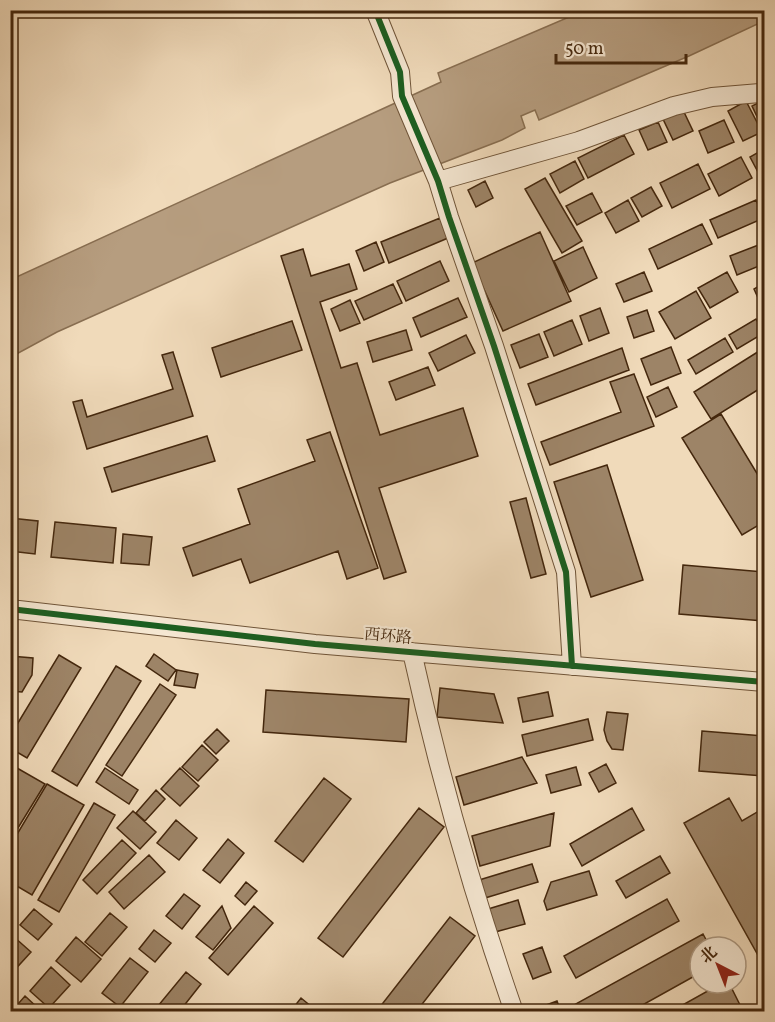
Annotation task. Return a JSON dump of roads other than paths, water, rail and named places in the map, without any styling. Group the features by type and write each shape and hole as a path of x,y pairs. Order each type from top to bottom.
{"street":[{"path":"375,10 400,72 402,96 438,181 494,346 566,572 572,666"},
{"path":"438,181 579,141 674,106 712,97 765,91"},
{"name":"西环路","path":"10,609 315,644 765,682"},
{"path":"412,652 435,750 489,939 514,1011"}]}
